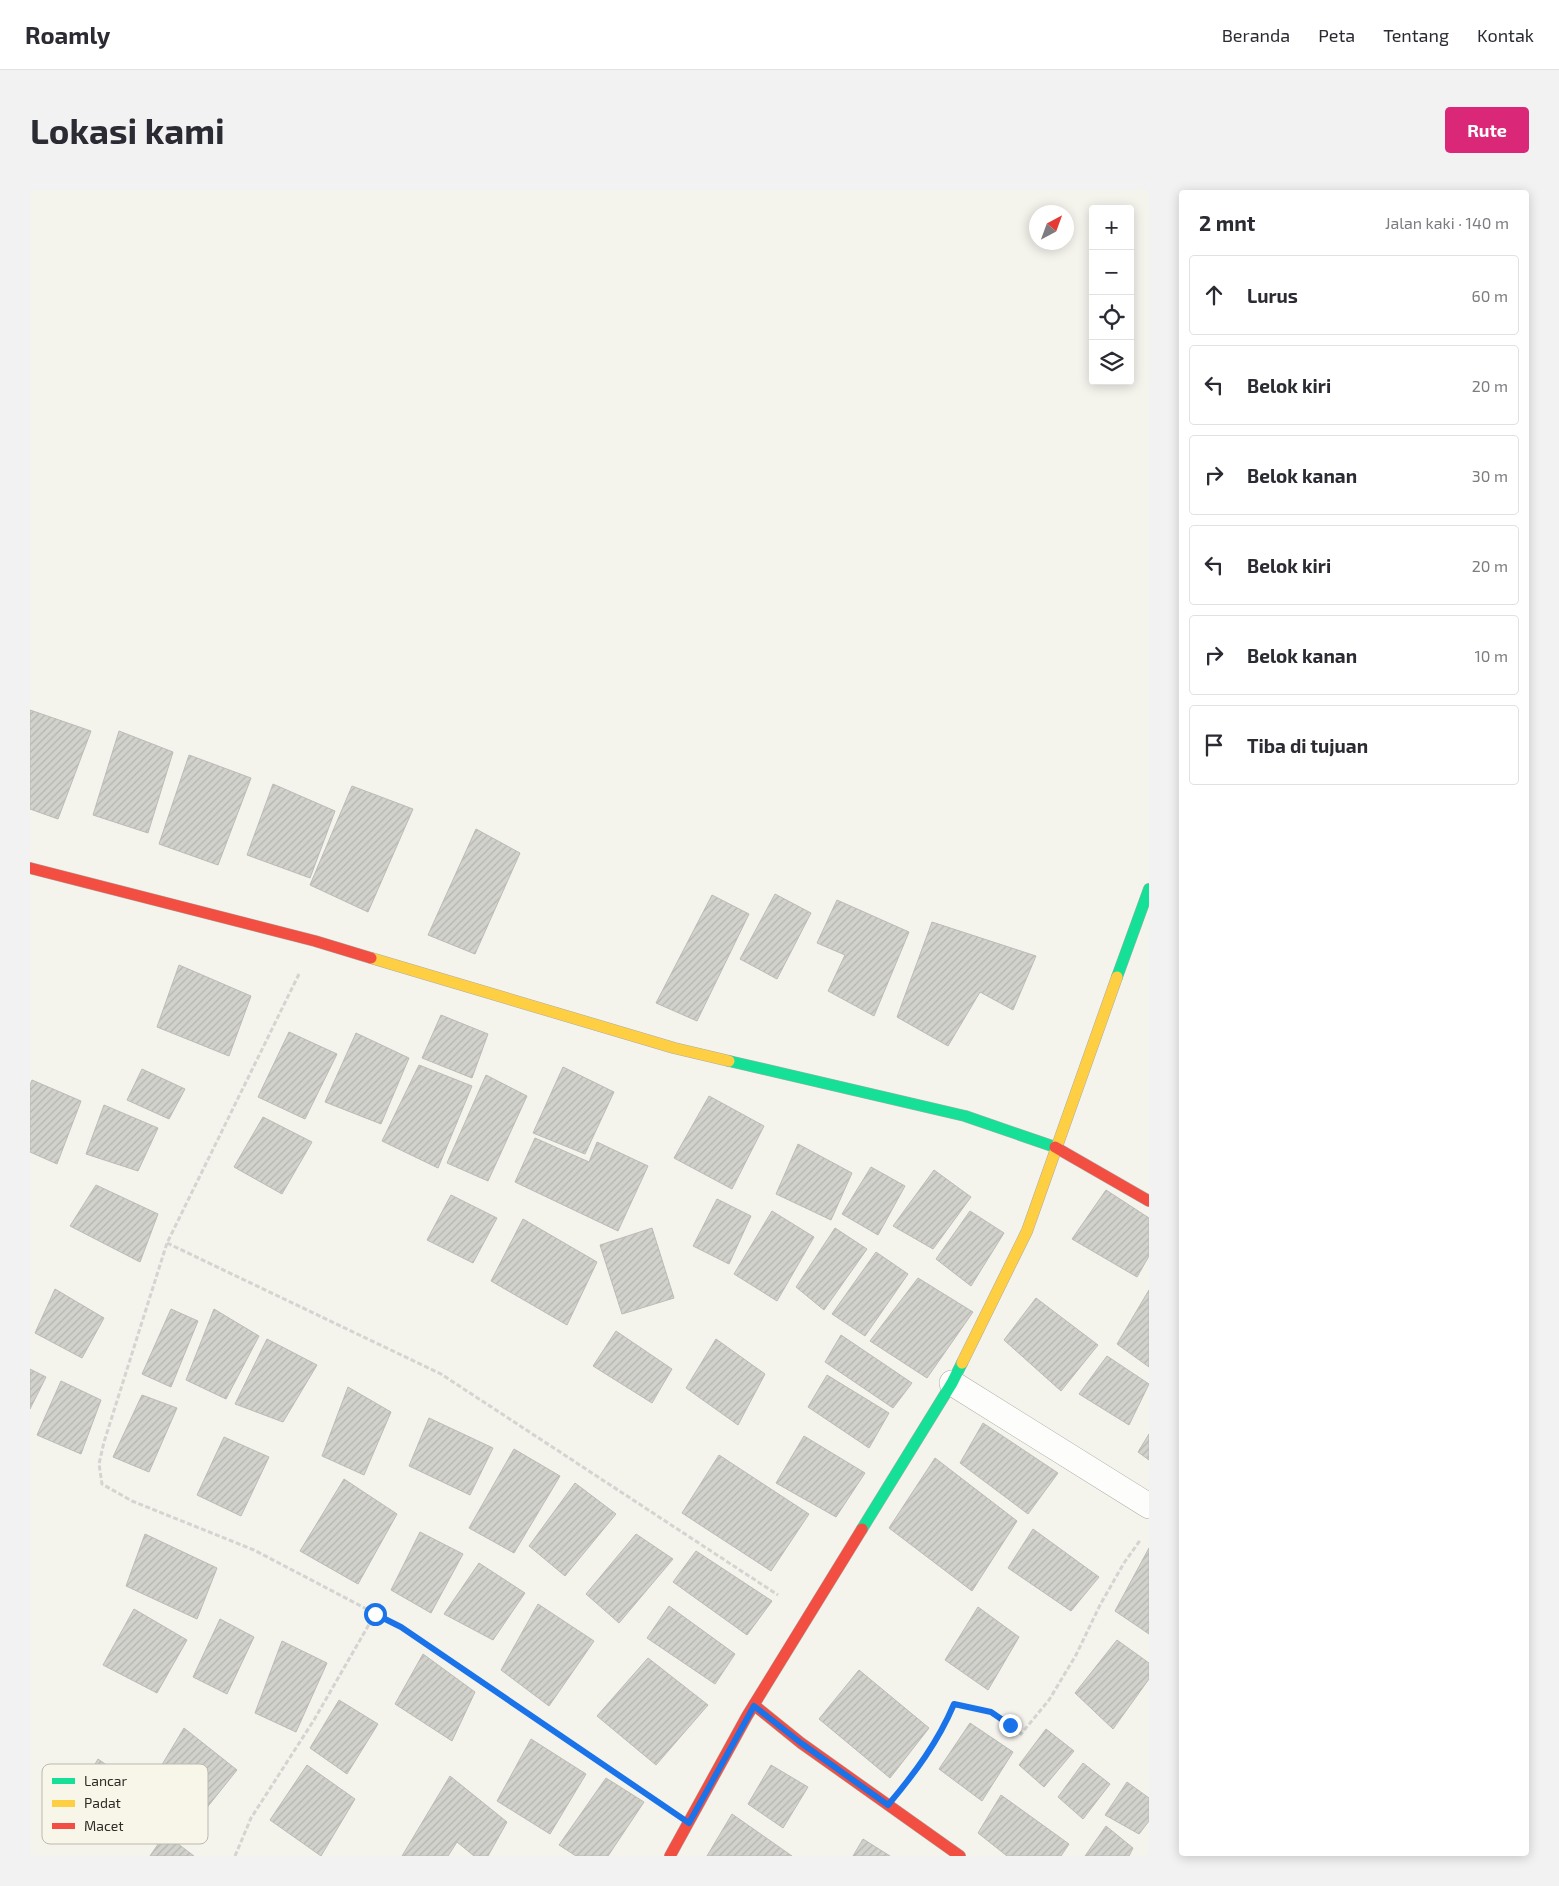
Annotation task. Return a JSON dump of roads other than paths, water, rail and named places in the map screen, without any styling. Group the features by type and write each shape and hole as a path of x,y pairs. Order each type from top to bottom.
{"street":[{"path":"30,868 314,941 674,1048 965,1116 1057,1148 1149,1201"},
{"path":"670,1856 808,1614 952,1383 1027,1231 1149,888"},
{"path":"754,1706 801,1743 960,1856"}],"lane":[{"path":"952,1383 1149,1506"}]}
